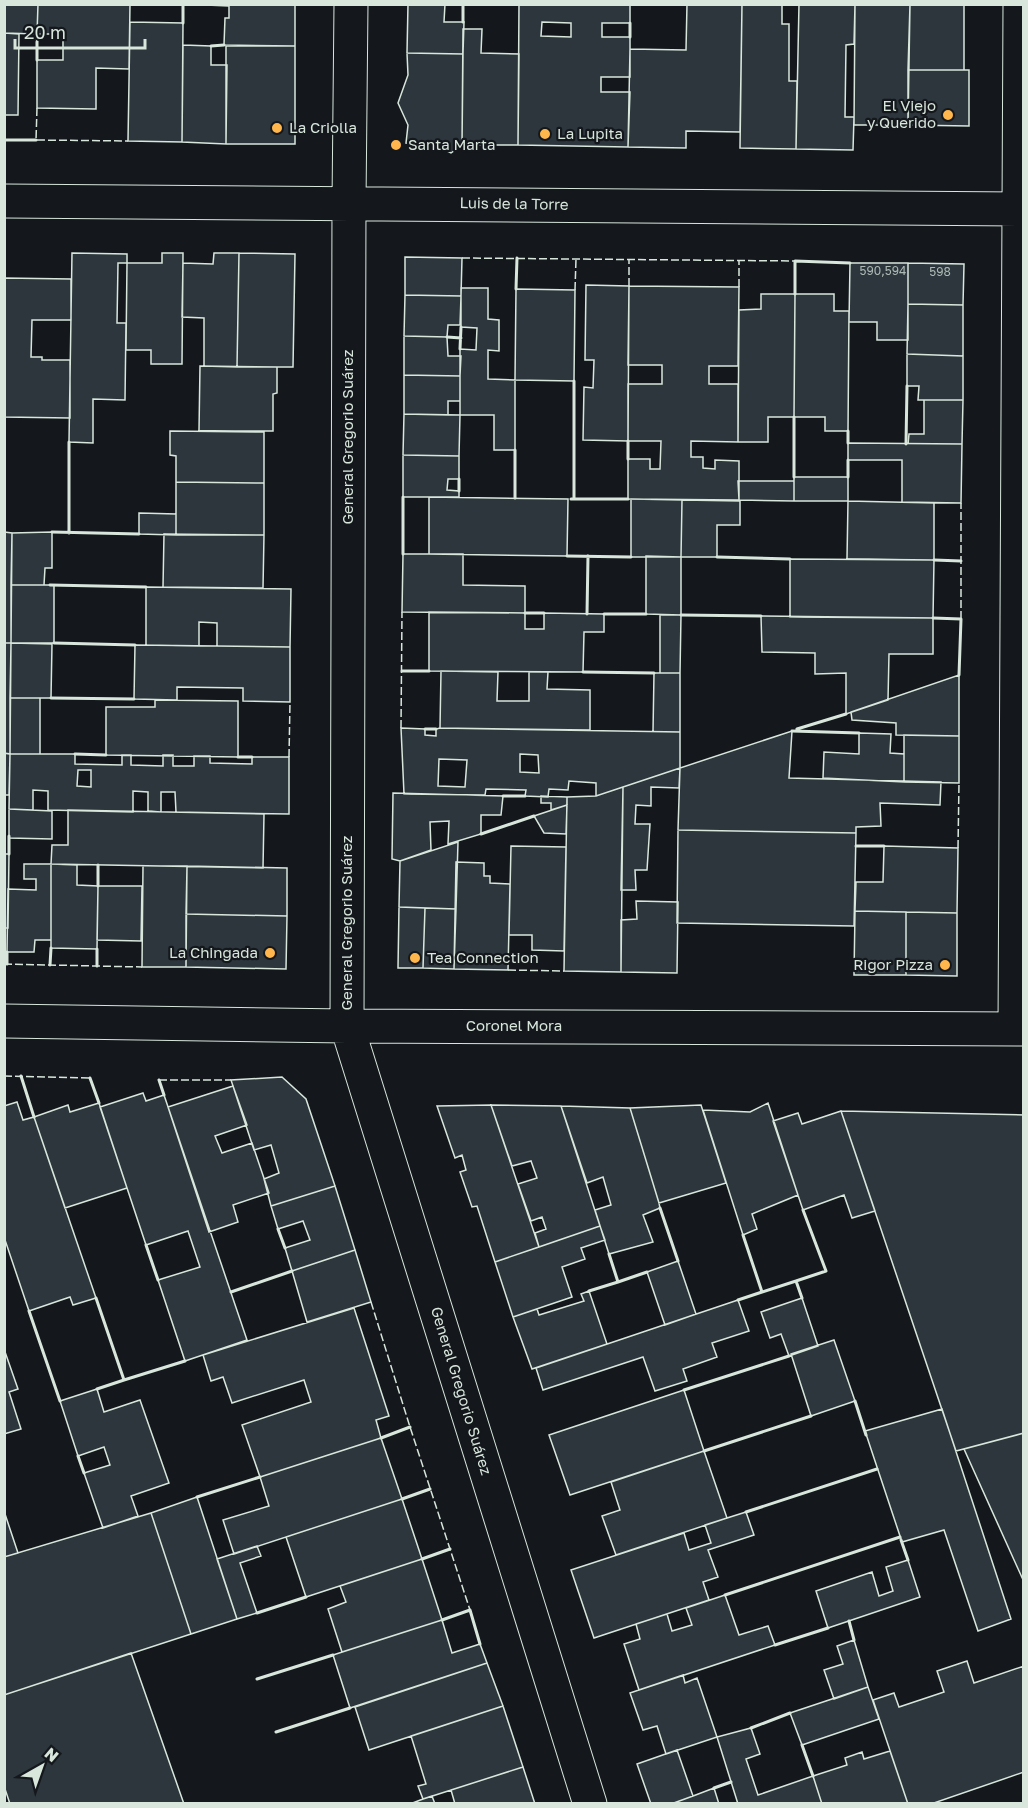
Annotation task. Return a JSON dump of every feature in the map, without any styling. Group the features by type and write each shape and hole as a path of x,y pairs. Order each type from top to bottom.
{"street":[{"name":"General Gregorio Suárez","path":"351,4 347,1026 590,1803"},
{"path":"1019,1029 1020,4"},
{"name":"Luis de la Torre","path":"4,201 1021,209"},
{"name":"Coronel Mora","path":"4,1021 347,1026 1019,1029"}],"building":[{"path":"4,4 38,4 37,34 4,33"},
{"path":"38,4 130,4 129,69 96,68 96,109 37,108 37,60 63,60 63,34 37,34"},
{"path":"183,4 295,4 295,46 224,45 225,18 229,18 229,6"},
{"path":"408,4 445,4 444,22 464,22 463,54 407,53"},
{"path":"519,4 630,4 630,23 602,23 602,37 630,37 630,77 601,77 601,92 630,92 628,147 518,145","holes":["542,22 571,23 571,37 541,36"]},
{"path":"687,4 742,4 740,132 686,131 686,148 628,147 630,49 686,50"},
{"path":"742,4 782,4 782,24 789,24 789,81 797,81 796,149 740,148"},
{"path":"799,4 855,4 854,44 846,45 845,117 854,117 853,150 796,149"},
{"path":"855,4 910,4 908,125 854,125"},
{"path":"910,4 964,4 964,70 908,70"},
{"path":"130,22 183,23 182,142 128,141"},
{"path":"463,29 482,29 481,53 519,54 518,145 462,145"},
{"path":"4,33 19,34 18,115 4,115"},
{"path":"183,45 211,46 211,65 227,65 226,144 182,142"},
{"path":"226,46 295,46 295,144 226,144"},
{"path":"407,53 463,54 462,145 451,153 432,144 406,143 408,125 398,103 408,75"},
{"path":"908,70 969,70 969,126 908,125"},
{"path":"72,253 127,254 127,263 118,263 117,323 126,323 125,400 93,399 93,443 69,442"},
{"path":"162,253 183,253 182,364 151,364 151,350 126,350 127,263 162,263"},
{"path":"214,253 239,253 237,367 204,366 204,318 182,317 183,263 213,264"},
{"path":"239,253 295,254 293,367 237,367"},
{"path":"405,257 462,258 461,296 405,295"},
{"path":"850,263 908,263 908,340 877,340 877,322 849,322"},
{"path":"908,263 964,264 963,305 908,304"},
{"path":"4,278 71,279 71,320 32,320 31,357 42,357 42,360 70,360 70,418 4,417"},
{"path":"586,285 629,286 628,441 583,440 584,387 593,388 594,360 585,360"},
{"path":"629,286 739,287 738,366 709,366 709,384 738,384 738,442 691,441 691,457 703,457 703,468 715,469 715,460 739,461 739,500 628,499 628,459 650,459 650,469 660,469 661,441 628,441 628,384 662,384 662,365 628,365"},
{"path":"461,288 488,288 488,319 499,320 499,351 488,350 488,379 515,380 515,450 494,450 494,415 460,415 460,349 476,350 477,328 461,327"},
{"path":"516,289 575,290 574,381 515,380"},
{"path":"761,294 795,294 794,417 768,417 768,442 738,442 739,310 761,309"},
{"path":"795,294 834,294 834,311 849,311 848,431 825,431 825,417 794,417"},
{"path":"405,295 461,296 460,325 448,325 447,337 404,336"},
{"path":"908,304 963,305 963,356 907,354"},
{"path":"404,336 447,337 448,356 461,356 460,376 404,375"},
{"path":"907,354 963,356 963,400 918,400 919,386 907,386"},
{"path":"200,366 277,367 277,393 273,394 273,431 199,431"},
{"path":"404,375 460,376 460,401 448,401 448,415 404,414"},
{"path":"924,400 963,400 962,444 908,444 909,434 924,434"},
{"path":"404,414 460,415 459,456 403,455"},
{"path":"170,431 264,432 264,483 176,482 176,456 170,455"},
{"path":"848,443 962,444 961,503 902,502 902,460 848,460"},
{"path":"403,455 459,456 459,479 448,479 447,490 459,491 459,497 403,497"},
{"path":"794,477 848,477 848,501 794,501"},
{"path":"738,481 794,481 794,501 739,500"},
{"path":"176,482 264,483 264,535 176,535"},
{"path":"429,497 568,499 567,556 429,554"},
{"path":"631,499 682,500 681,557 631,557"},
{"path":"682,500 740,501 740,525 717,525 717,557 681,557"},
{"path":"848,501 934,503 934,560 847,559"},
{"path":"139,513 176,514 176,535 139,534"},
{"path":"4,532 12,533 11,643 4,643"},
{"path":"52,532 52,568 45,568 44,585 11,585 12,533"},
{"path":"164,534 264,535 263,588 163,587"},
{"path":"403,554 463,554 463,585 525,586 525,613 402,612"},
{"path":"646,556 681,557 681,615 646,614"},
{"path":"790,559 934,560 933,618 790,617"},
{"path":"11,585 54,585 54,643 11,643"},
{"path":"146,587 291,589 290,647 217,646 217,623 199,622 199,646 146,645"},
{"path":"429,612 525,613 525,629 544,629 544,613 604,614 604,632 584,632 583,672 429,671"},
{"path":"660,615 681,615 680,673 660,673"},
{"path":"761,616 933,618 933,654 889,654 888,700 846,714 846,673 815,674 815,653 762,652"},
{"path":"4,643 11,643 10,754 4,753"},
{"path":"11,643 52,644 51,698 10,698"},
{"path":"135,645 290,647 290,702 243,701 243,688 177,687 177,700 134,699"},
{"path":"441,671 498,672 497,701 529,701 529,672 548,672 547,689 590,690 590,730 440,728"},
{"path":"654,673 680,673 680,732 653,732"},
{"path":"959,675 959,736 896,735 896,723 852,720 851,712"},
{"path":"10,698 40,698 40,754 10,754"},
{"path":"155,700 238,701 238,757 106,755 106,707 155,707"},
{"path":"401,728 425,729 425,735 436,736 436,729 440,728 680,732 680,768 596,796 596,783 569,781 568,790 549,789 548,797 525,796 526,790 486,789 485,795 404,794","holes":["520,754 538,755 539,773 520,772","439,759 467,760 465,787 438,786"]},
{"path":"792,731 789,778 941,782 940,805 880,803 881,826 856,827 856,833 678,830 680,768"},
{"path":"859,733 891,734 890,753 904,754 904,782 823,778 824,752 859,754"},
{"path":"904,735 959,736 959,783 904,782"},
{"path":"4,753 10,754 9,795 4,795"},
{"path":"10,754 75,754 75,764 122,765 122,755 131,755 131,765 163,766 163,755 173,755 173,766 194,766 194,756 210,756 210,763 252,764 252,757 289,757 289,814 176,812 175,792 161,792 161,812 148,811 148,792 133,791 133,812 48,810 48,791 33,790 33,810 9,809","holes":["78,770 91,770 91,787 77,786"]},
{"path":"680,768 679,788 651,787 651,806 636,805 635,824 650,824 647,870 635,870 636,890 621,890 623,787"},
{"path":"623,787 621,972 564,971 567,797 596,796"},
{"path":"393,793 503,796 501,815 481,815 481,834 448,844 449,821 430,822 431,850 400,861 392,859"},
{"path":"541,796 567,797 567,805 551,810 551,803 541,803"},
{"path":"567,805 566,834 544,833 534,816"},
{"path":"9,809 52,811 52,839 9,838"},
{"path":"68,810 264,814 263,868 51,864 52,845 68,845"},
{"path":"678,830 856,833 854,926 677,923"},
{"path":"458,842 456,909 399,907 400,861"},
{"path":"511,846 566,847 564,951 532,950 532,935 509,935"},
{"path":"884,846 958,848 957,913 855,911 856,882 883,882"},
{"path":"4,854 9,854 8,928 4,928"},
{"path":"456,862 484,863 484,876 490,876 490,883 510,884 508,970 454,969"},
{"path":"24,864 51,864 51,940 35,940 34,952 7,952 8,889 36,890 36,879 24,879"},
{"path":"51,864 77,865 77,885 98,886 97,949 51,948"},
{"path":"143,866 187,866 186,967 142,967"},
{"path":"187,866 287,868 287,916 186,914"},
{"path":"98,886 142,886 141,941 97,940"},
{"path":"636,901 678,902 677,973 621,972 621,920 637,919"},
{"path":"399,907 425,908 423,968 398,968"},
{"path":"425,908 456,909 454,969 423,968"},
{"path":"855,911 906,912 906,975 854,975"},
{"path":"906,912 957,913 957,976 906,975"},
{"path":"186,914 287,916 286,969 186,967"},
{"path":"282,1077 306,1099 335,1186 271,1206 264,1179 279,1173 271,1145 254,1150 231,1080"},
{"path":"233,1086 247,1125 215,1136 222,1153 252,1143 269,1193 233,1205 238,1222 209,1232 168,1107"},
{"path":"143,1093 146,1101 164,1095 247,1340 185,1361 158,1280 200,1267 188,1231 146,1245 100,1107"},
{"path":"17,1102 23,1120 34,1117 96,1298 73,1305 70,1297 29,1311 4,1237 4,1106"},
{"path":"99,1103 127,1188 65,1208 34,1117 68,1105 70,1112"},
{"path":"768,1103 798,1195 752,1214 757,1229 743,1235 703,1110 750,1112"},
{"path":"491,1105 539,1247 495,1262 477,1206 472,1207 460,1172 466,1170 462,1155 455,1158 437,1106"},
{"path":"491,1105 561,1106 600,1226 539,1247 535,1233 546,1229 542,1217 531,1221 518,1184 537,1178 531,1161 512,1166"},
{"path":"701,1105 726,1183 659,1203 630,1108"},
{"path":"561,1106 630,1108 660,1208 643,1215 653,1242 609,1254 595,1210 611,1205 603,1177 587,1183"},
{"path":"841,1111 1024,1115 1024,1433 956,1451"},
{"path":"841,1111 875,1211 852,1218 844,1195 803,1210 773,1121 798,1113 802,1124"},
{"path":"335,1186 355,1250 292,1271 285,1248 310,1240 303,1221 278,1229 271,1206"},
{"path":"600,1226 605,1240 581,1248 585,1259 562,1267 572,1297 513,1317 495,1262"},
{"path":"355,1250 371,1302 307,1322 292,1271"},
{"path":"678,1261 696,1314 665,1325 647,1272"},
{"path":"589,1291 607,1344 532,1369 513,1317 537,1309 539,1315 584,1301 581,1294"},
{"path":"802,1298 818,1346 789,1356 781,1334 770,1338 761,1312"},
{"path":"738,1300 749,1331 712,1343 717,1357 683,1369 687,1381 655,1391 643,1357 543,1390 536,1368"},
{"path":"354,1308 389,1416 376,1420 381,1438 260,1477 242,1425 311,1402 304,1380 232,1403 223,1377 211,1381 203,1355"},
{"path":"834,1340 855,1401 811,1416 791,1354"},
{"path":"4,1349 18,1389 9,1392 21,1429 4,1434"},
{"path":"97,1389 104,1412 140,1400 169,1483 131,1496 138,1516 103,1528 84,1473 110,1465 104,1447 78,1456 60,1401"},
{"path":"684,1390 704,1451 570,1495 549,1435"},
{"path":"942,1409 1011,1619 978,1631 944,1530 902,1542 865,1431"},
{"path":"1024,1433 1024,1582 964,1449"},
{"path":"381,1438 402,1499 234,1554 223,1520 269,1506 260,1477"},
{"path":"704,1451 727,1518 616,1555 602,1516 620,1510 611,1482"},
{"path":"197,1497 237,1619 191,1634 151,1513"},
{"path":"402,1499 422,1559 306,1597 286,1537"},
{"path":"4,1511 18,1553 4,1557"},
{"path":"746,1512 754,1535 708,1550 718,1577 703,1582 709,1600 594,1638 571,1570 684,1533 689,1550 711,1543 705,1525"},
{"path":"151,1513 191,1634 4,1695 4,1557"},
{"path":"257,1546 261,1556 240,1563 257,1613 237,1619 217,1559"},
{"path":"422,1559 442,1620 342,1652 328,1609 346,1602 340,1586"},
{"path":"908,1560 920,1597 828,1628 816,1591 872,1572 879,1596 893,1591 886,1567"},
{"path":"725,1595 739,1635 768,1626 775,1645 639,1690 624,1644 640,1639 636,1624 667,1614 672,1631 692,1625 686,1608"},
{"path":"442,1620 452,1653 480,1644 487,1663 350,1708 333,1655"},
{"path":"854,1640 868,1687 834,1699 824,1670 843,1664 837,1646"},
{"path":"131,1653 184,1804 10,1804 4,1786 4,1695"},
{"path":"967,1661 974,1683 1024,1666 1024,1772 931,1804 908,1804 873,1700 894,1693 899,1707 944,1692 937,1671"},
{"path":"487,1663 503,1706 369,1750 355,1707"},
{"path":"683,1675 685,1683 697,1678 717,1737 666,1754 657,1726 643,1730 630,1693"},
{"path":"868,1687 879,1719 802,1745 790,1713"},
{"path":"503,1706 523,1767 423,1799 418,1786 426,1784 411,1736"},
{"path":"751,1728 760,1754 746,1759 758,1795 813,1776 822,1804 738,1804 717,1737"},
{"path":"677,1750 693,1796 671,1804 651,1804 637,1764"},
{"path":"890,1751 908,1804 822,1804 813,1776 847,1765 845,1758 862,1752 864,1759"},
{"path":"523,1767 535,1804 455,1804 451,1790"},
{"path":"714,1788 719,1804 671,1804 693,1796"},
{"path":"432,1796 435,1804 410,1804 423,1799"}],"fence":[{"path":"37,108 36,140 128,141"},
{"path":"462,258 795,261"},
{"path":"575,290 576,259"},
{"path":"629,260 629,286"},
{"path":"739,261 739,287"},
{"path":"961,503 961,619"},
{"path":"401,728 402,612"},
{"path":"289,757 290,702"},
{"path":"958,848 959,783"},
{"path":"4,964 142,967"},
{"path":"508,970 564,971"},
{"path":"4,1076 90,1078"},
{"path":"159,1080 231,1080"},
{"path":"371,1302 470,1610"}],"wall":[{"path":"463,4 463,22"},
{"path":"183,6 183,23"},
{"path":"630,23 630,37"},
{"path":"37,34 37,60"},
{"path":"211,46 224,45"},
{"path":"4,140 36,140"},
{"path":"516,289 517,258"},
{"path":"795,294 795,261 850,263"},
{"path":"460,349 461,327"},
{"path":"447,337 461,338"},
{"path":"574,381 574,499"},
{"path":"906,444 907,386"},
{"path":"794,417 794,477"},
{"path":"848,431 848,443"},
{"path":"628,441 628,459"},
{"path":"69,442 69,533"},
{"path":"515,450 515,498"},
{"path":"848,460 848,477"},
{"path":"459,479 459,491"},
{"path":"403,497 403,554"},
{"path":"571,499 628,499"},
{"path":"52,532 139,534"},
{"path":"567,556 631,557"},
{"path":"587,614 588,556"},
{"path":"717,557 790,559"},
{"path":"934,560 961,561"},
{"path":"50,585 146,587"},
{"path":"525,613 544,613"},
{"path":"604,614 646,614"},
{"path":"681,615 761,616"},
{"path":"933,618 961,619 959,675"},
{"path":"54,643 135,645"},
{"path":"402,671 429,671"},
{"path":"583,672 654,673"},
{"path":"51,698 134,699"},
{"path":"797,729 846,714"},
{"path":"425,729 436,729"},
{"path":"792,731 859,733"},
{"path":"75,754 106,755"},
{"path":"238,757 252,757"},
{"path":"503,796 525,796"},
{"path":"481,834 534,816"},
{"path":"9,836 9,854"},
{"path":"856,846 884,846"},
{"path":"98,865 98,886"},
{"path":"50,965 51,948"},
{"path":"97,949 97,966"},
{"path":"7,952 7,964"},
{"path":"21,1076 34,1117"},
{"path":"90,1078 99,1103"},
{"path":"159,1080 164,1095"},
{"path":"660,1208 678,1261"},
{"path":"796,1281 826,1271 803,1210"},
{"path":"278,1229 285,1248"},
{"path":"738,1300 762,1292 743,1235"},
{"path":"146,1245 158,1280"},
{"path":"609,1254 618,1282 647,1272"},
{"path":"231,1292 292,1271"},
{"path":"762,1292 796,1281 802,1298"},
{"path":"589,1291 618,1282"},
{"path":"96,1298 124,1380 97,1389"},
{"path":"29,1311 60,1401"},
{"path":"684,1390 789,1356"},
{"path":"124,1380 185,1361"},
{"path":"855,1401 866,1435"},
{"path":"704,1451 811,1416"},
{"path":"381,1438 410,1427"},
{"path":"78,1456 84,1473"},
{"path":"746,1512 877,1469"},
{"path":"197,1497 260,1477"},
{"path":"402,1499 430,1489"},
{"path":"725,1595 900,1537"},
{"path":"901,1540 908,1560"},
{"path":"422,1559 450,1549"},
{"path":"257,1613 306,1597"},
{"path":"442,1620 470,1610 480,1644"},
{"path":"849,1621 854,1640"},
{"path":"775,1645 828,1628"},
{"path":"257,1679 333,1655"},
{"path":"276,1732 350,1708"},
{"path":"751,1728 790,1713"},
{"path":"802,1745 813,1776"},
{"path":"714,1788 731,1782"}],"place":[{"name":"El Viejo y Querido","path":"948,115"},
{"name":"La Criolla","path":"277,128"},
{"name":"La Lupita","path":"545,134"},
{"name":"Santa Marta","path":"396,145"},
{"name":"La Chingada","path":"270,953"},
{"name":"Tea Connection","path":"415,958"},
{"name":"Rigor Pizza","path":"945,965"}]}
